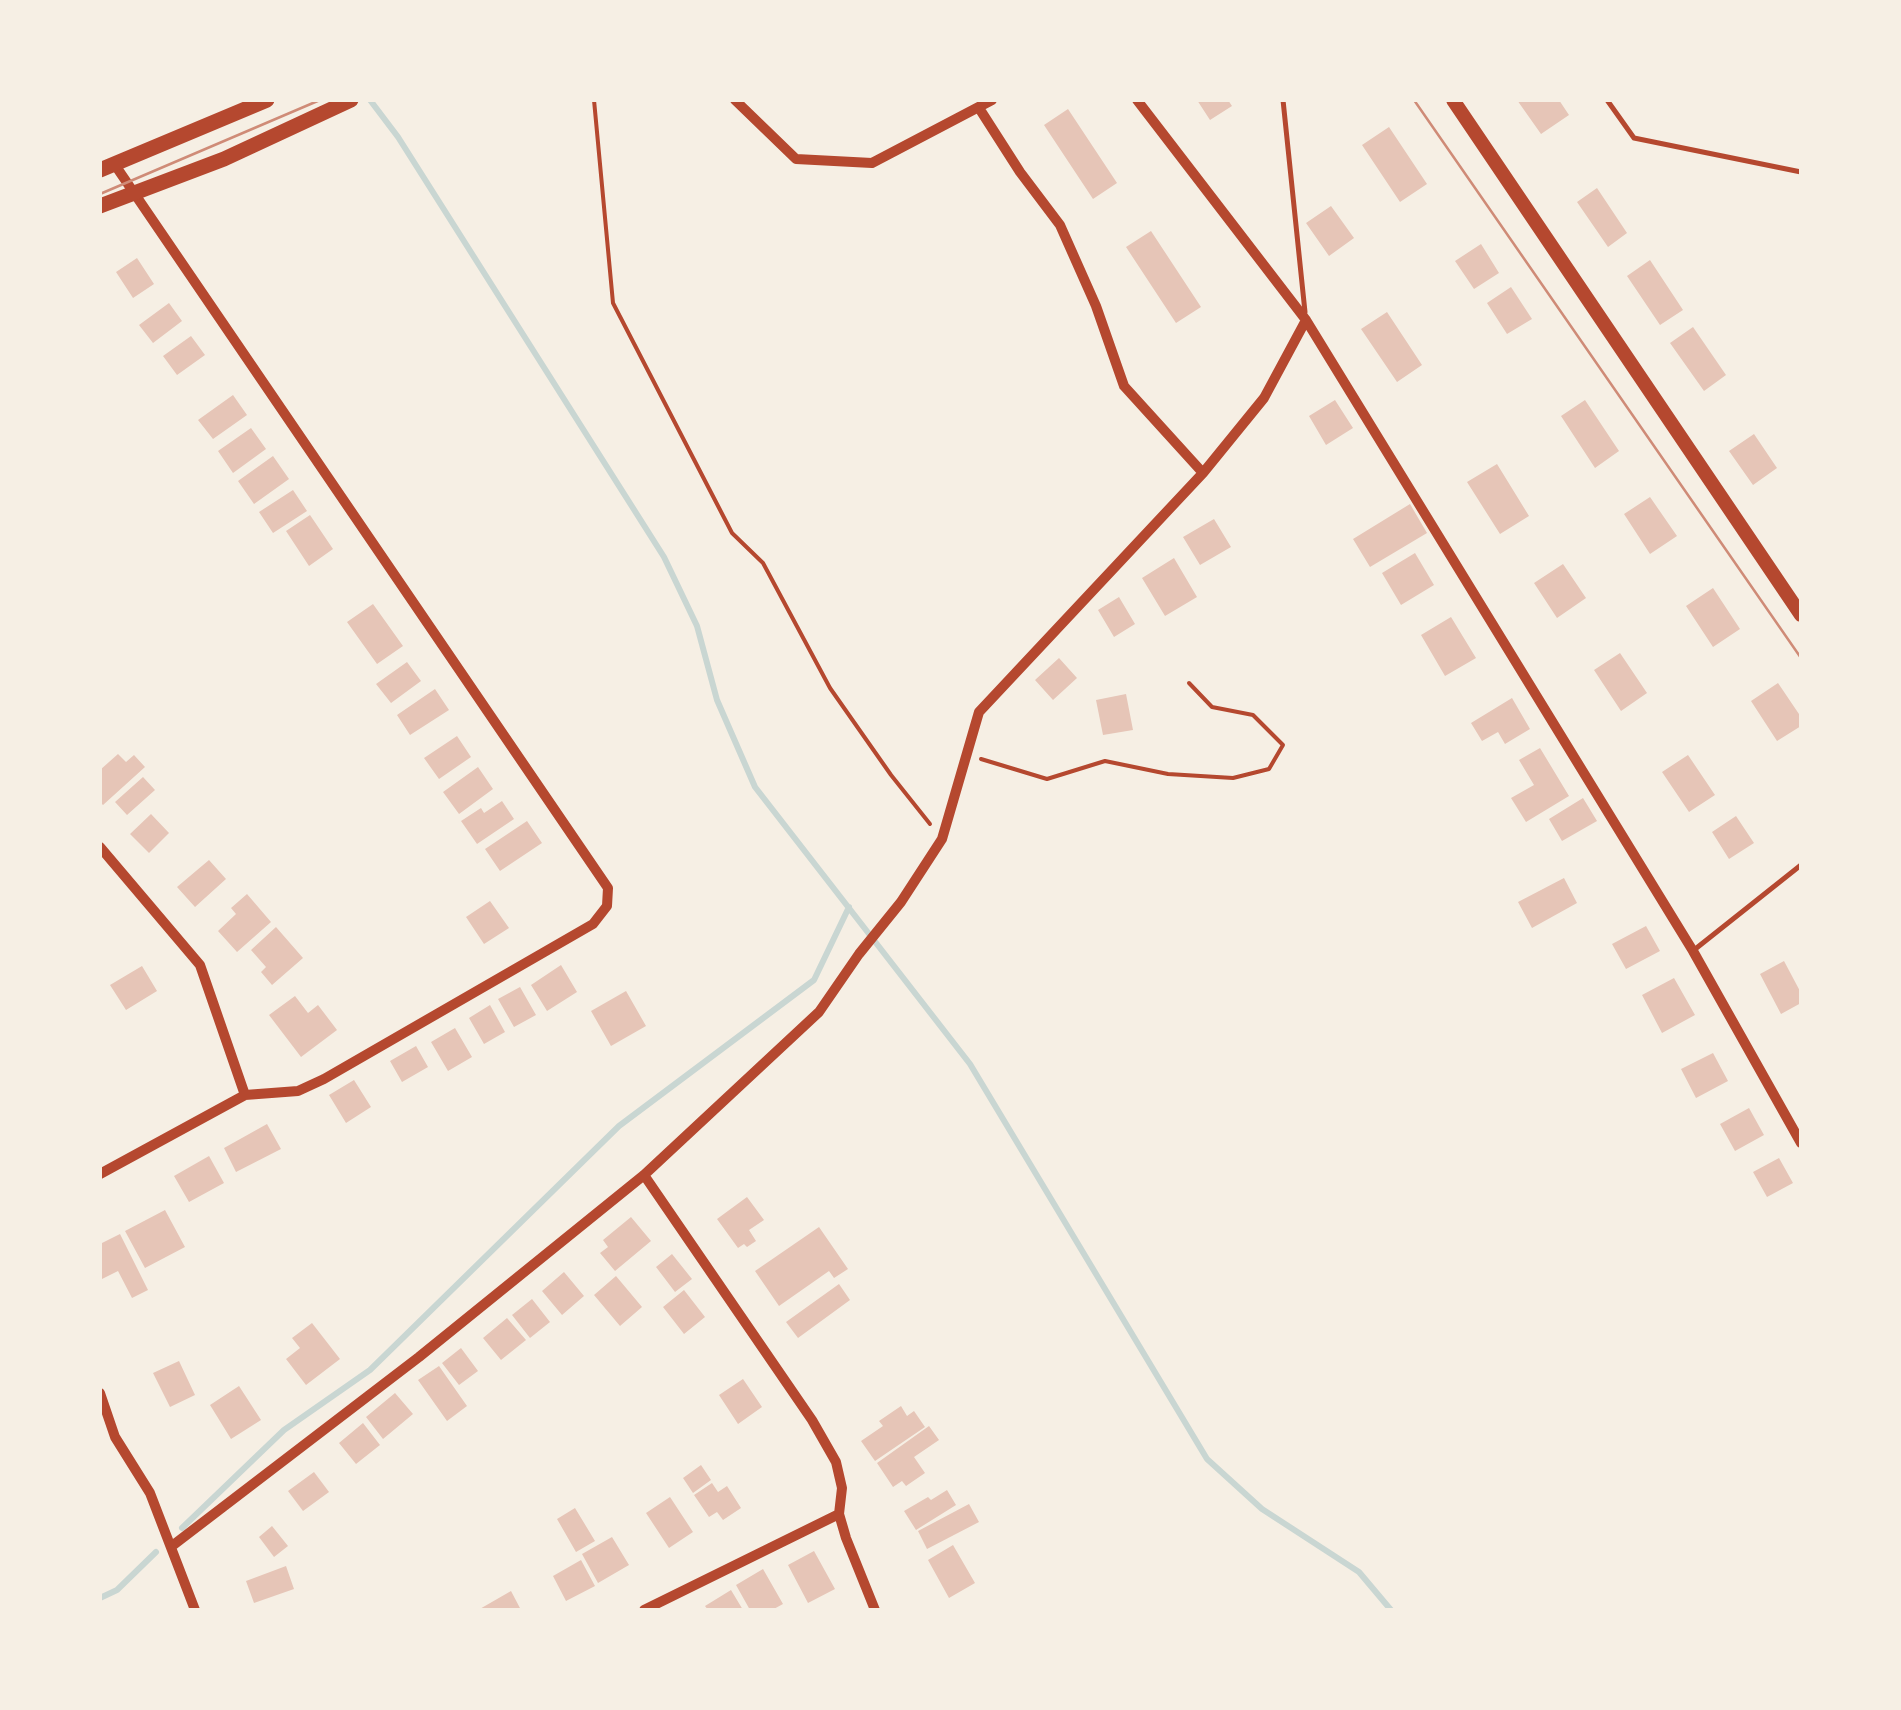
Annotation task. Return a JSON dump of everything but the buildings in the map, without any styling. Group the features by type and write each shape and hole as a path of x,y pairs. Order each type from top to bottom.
{"main road":[{"path":"100,206 224,158 351,100"},
{"path":"108,168 261,103"}],"street":[{"path":"735,100 796,159 872,163 992,100"},
{"path":"1138,100 1306,320 1693,950 1801,1144"},
{"path":"1453,100 1801,615"},
{"path":"979,108 1060,225 1096,306 1124,386 1203,473"},
{"path":"100,1174 245,1095 298,1091 324,1079 593,924 607,906 608,888 133,194 108,168"},
{"path":"172,1546 420,1357 644,1175 818,1012 942,840 979,712 1203,473 1264,398 1306,320"},
{"path":"100,847 200,965 245,1095"},
{"path":"644,1175 812,1420 836,1462 842,1488 839,1514 875,1610"},
{"path":"100,1392 115,1437 150,1493 195,1610"},
{"path":"644,1610 839,1514"}],"lane":[{"path":"1283,100 1306,320"},
{"path":"1607,100 1634,138 1801,172"},
{"path":"1693,950 1801,865"}],"path":[{"path":"594,100 613,303 732,533 763,564 830,688 942,840"},
{"path":"967,754 1047,778 1104,761 1168,774 1233,778 1269,769 1283,745 1253,715 1212,707 1189,683"}],"waterway":[{"path":"370,100 398,137 664,557 697,626 717,700 755,787 970,1064 1207,1459 1262,1509 1359,1572 1391,1610"},
{"path":"182,1528 284,1430 370,1370 619,1126 814,980 849,907"},
{"path":"100,1598 117,1590 156,1552"}],"tram line":[{"path":"100,194 320,100"},
{"path":"1414,100 1801,658"}]}
